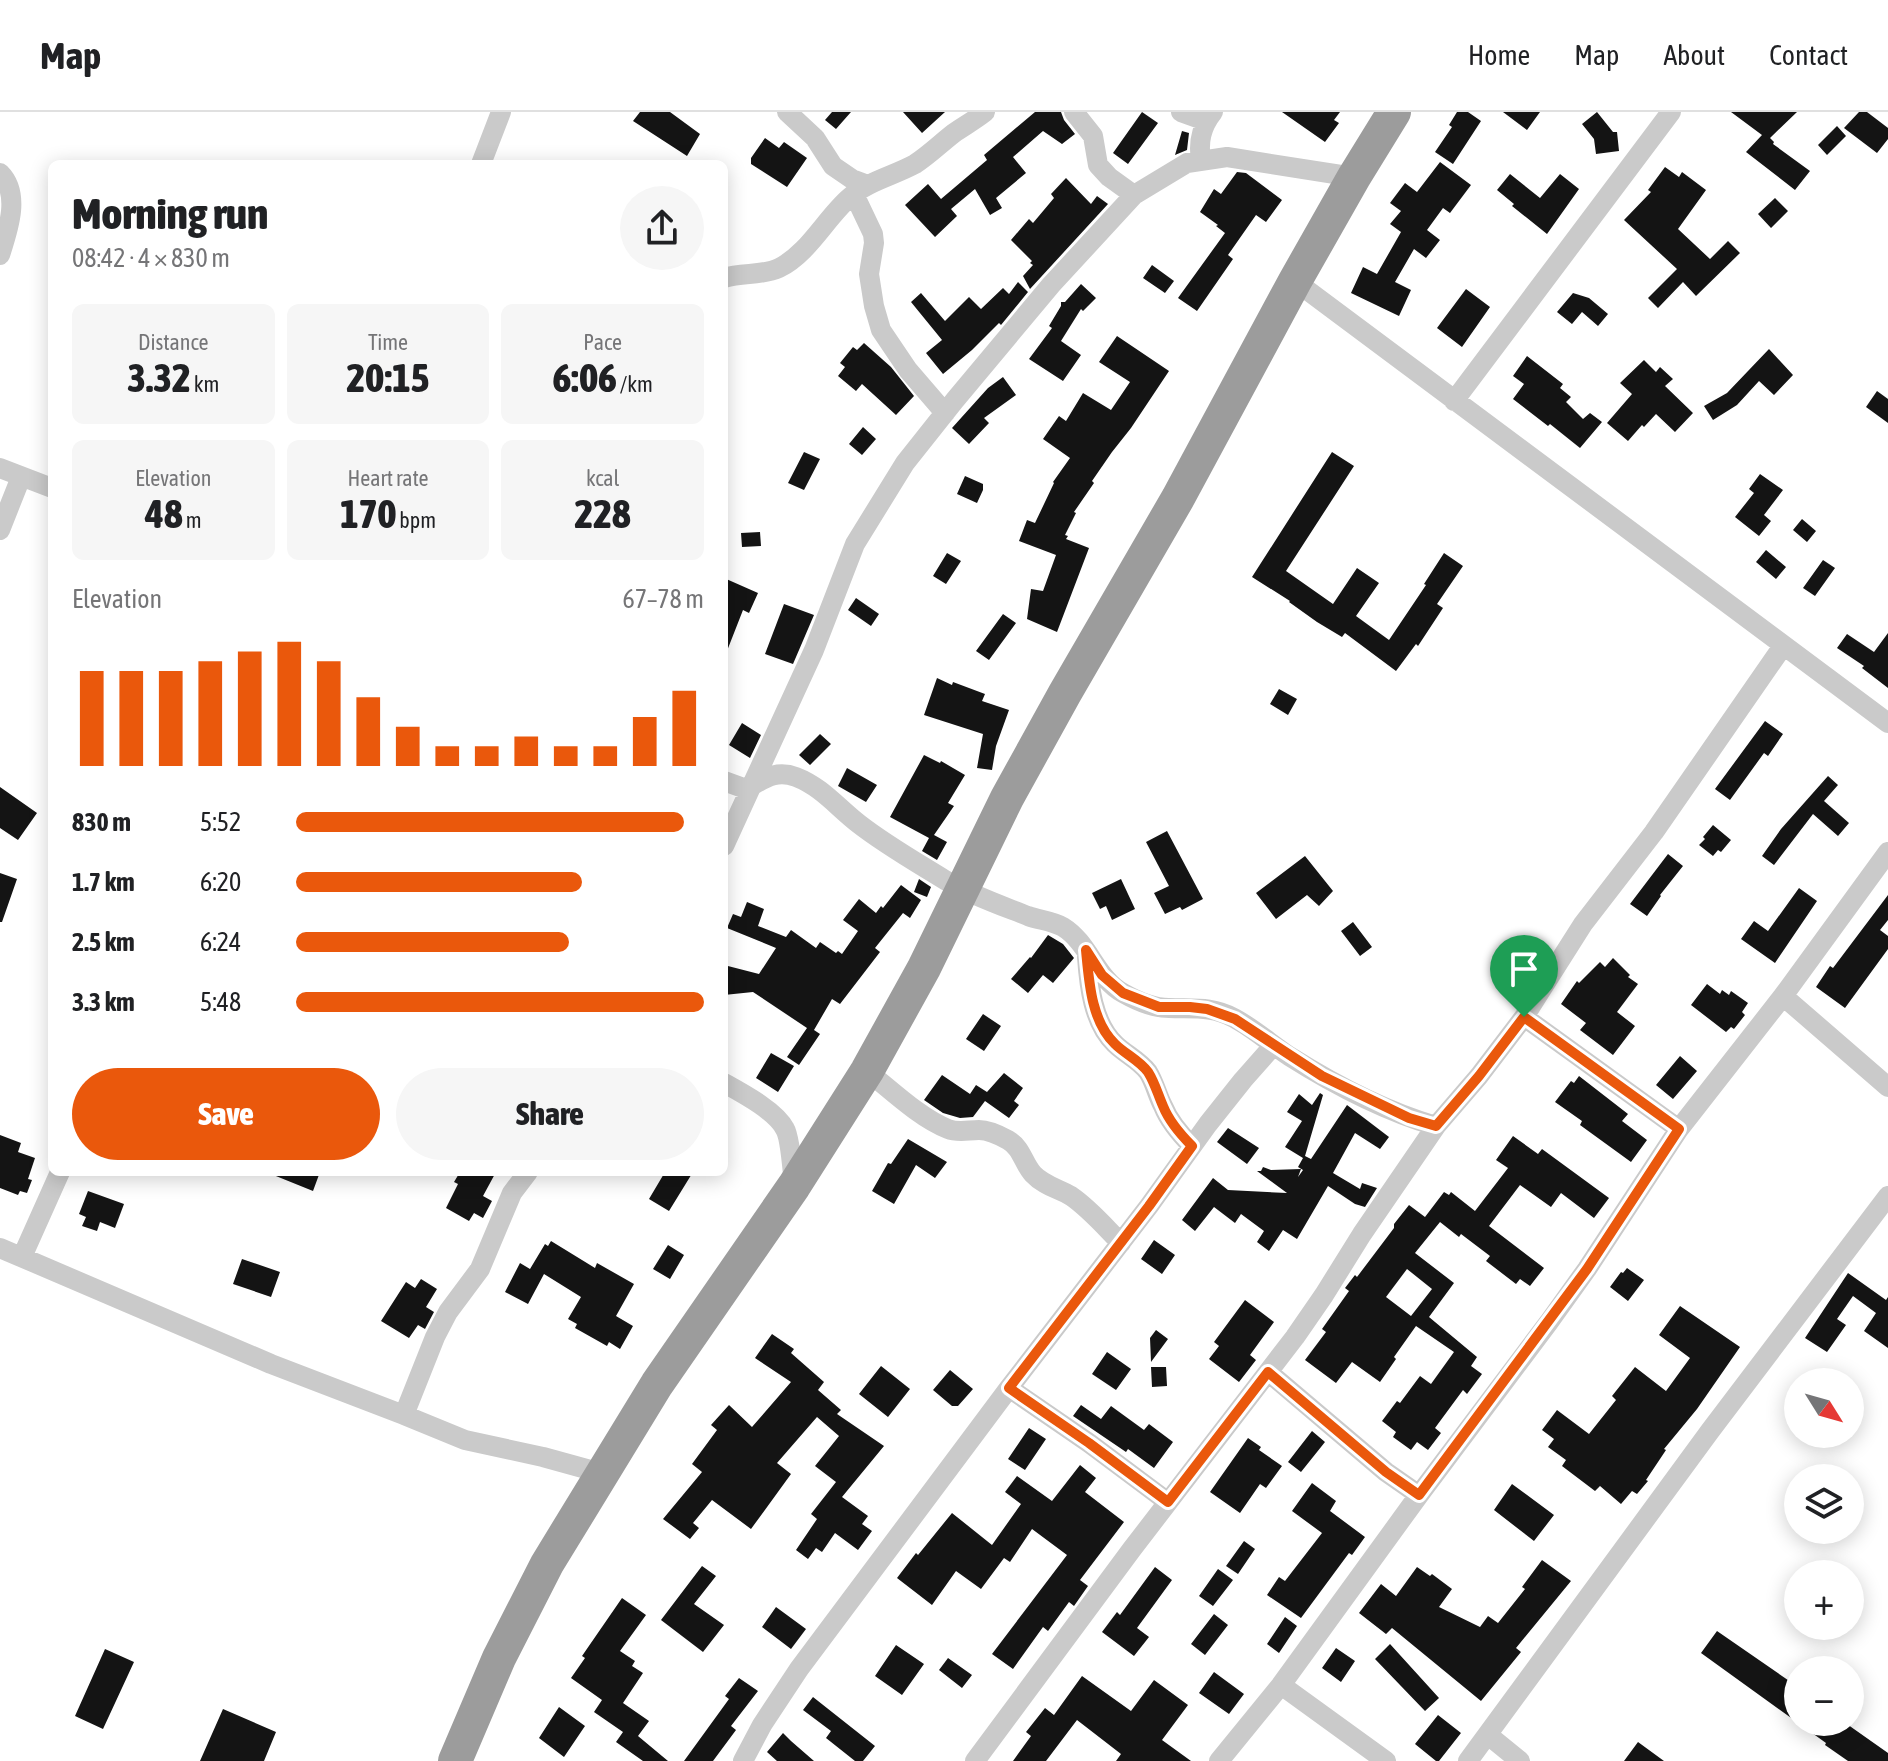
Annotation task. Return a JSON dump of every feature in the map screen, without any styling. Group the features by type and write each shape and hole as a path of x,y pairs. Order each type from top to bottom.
{"highway":[{"path":"455,1761 499,1658 547,1564 657,1384 794,1186 867,1071 924,968 1014,785 1178,498 1295,281 1394,112"}],"street":[{"path":"483,160 501,112"},
{"path":"787,112 815,138 833,166 861,189 873,234 869,274 881,330 908,370 945,413"},
{"path":"728,277 768,272 780,267 809,243 838,209 861,189 917,162 985,112"},
{"path":"1074,112 1093,136 1098,165 1134,195"},
{"path":"1181,112 1209,116 1199,141 1201,160"},
{"path":"1454,401 1671,112"},
{"path":"728,838 814,650 855,544 905,463 1051,285 1134,195 1187,163 1227,157 1354,177"},
{"path":"0,173 7,181 12,206 0,255"},
{"path":"1295,281 1888,723"},
{"path":"0,468 48,487"},
{"path":"0,530 21,477"},
{"path":"975,1761 1324,1295 1436,1126 1524,1017 1583,924 1654,832 1783,646"},
{"path":"728,783 742,789 774,774 794,776 829,797 892,848 962,889 1060,926 1074,936 1102,975 1123,993 1159,1007 1190,1007 1221,1013 1356,1094 1409,1118 1436,1126"},
{"path":"1219,1761 1281,1685 1579,1280 1679,1129 1783,996 1888,852"},
{"path":"1086,950 1100,1022 1117,1046 1147,1071 1165,1111 1192,1146"},
{"path":"1783,996 1888,1087"},
{"path":"1524,1017 1679,1129"},
{"path":"743,1761 762,1725 799,1669 1192,1146 1273,1046"},
{"path":"867,1071 947,1129 981,1130 1008,1140 1022,1154 1033,1174 1073,1198 1121,1243"},
{"path":"728,1086 768,1111 787,1131 794,1186"},
{"path":"22,1257 58,1176"},
{"path":"404,1415 435,1337 448,1312 480,1269 512,1193 525,1176"},
{"path":"1468,1761 1710,1431 1888,1196"},
{"path":"0,1248 271,1364 465,1440 601,1473"},
{"path":"1268,1372 1386,1472 1419,1495"},
{"path":"1009,1388 1168,1502"},
{"path":"1281,1685 1386,1761"},
{"path":"1488,1735 1520,1761"}],"building":[{"path":"640,112 670,112 700,134 687,156 633,121"},
{"path":"832,112 851,112 836,129 825,120"},
{"path":"903,112 945,112 922,133"},
{"path":"1035,112 1061,112 1075,134 1062,144 1043,131 1013,157 1026,173 996,198 1002,208 990,215 975,189 951,209 957,216 935,237 905,205 928,184 941,199 987,160 984,155"},
{"path":"1142,112 1158,123 1128,164 1113,153"},
{"path":"1282,112 1340,112 1334,120 1339,123 1325,142"},
{"path":"1457,112 1468,112 1481,121 1453,164 1435,152 1452,127 1449,125"},
{"path":"1503,112 1540,112 1527,130"},
{"path":"1597,112 1613,132 1617,132 1619,151 1596,154 1594,139 1582,124"},
{"path":"1731,112 1797,112 1770,138 1773,144 1810,171 1795,190 1746,152 1762,135"},
{"path":"1859,112 1867,112 1888,128 1888,139 1877,153 1844,128"},
{"path":"1837,126 1846,136 1827,155 1818,145"},
{"path":"1182,131 1189,133 1187,150 1175,155"},
{"path":"765,138 779,148 784,142 807,158 787,187 751,164 751,158"},
{"path":"1440,162 1471,185 1450,213 1443,208 1427,230 1440,240 1426,258 1414,249 1395,282 1411,290 1399,316 1351,293 1363,267 1377,274 1401,232 1390,224 1401,211 1390,203 1405,183 1417,192"},
{"path":"1665,167 1679,177 1682,172 1706,190 1678,229 1710,259 1728,241 1740,253 1696,296 1683,282 1658,308 1648,298 1677,269 1624,220 1651,192 1648,190"},
{"path":"1237,172 1246,173 1282,200 1266,222 1256,215 1228,255 1233,259 1197,311 1178,298 1225,233 1200,212 1214,189 1221,194"},
{"path":"1510,174 1540,198 1560,174 1579,189 1547,234 1497,190"},
{"path":"1066,178 1091,204 1097,196 1108,204 1030,289 1023,276 1033,265 1030,263 1032,261 1011,240 1029,219 1033,223 1054,198 1051,194"},
{"path":"1775,198 1788,211 1771,228 1758,214"},
{"path":"1152,265 1174,281 1165,293 1143,278"},
{"path":"1018,282 1028,292 1001,325 999,323 943,374 926,353 942,340 911,302 921,293 945,321 969,297 981,309 1003,288 1009,294"},
{"path":"1081,284 1096,298 1083,311 1081,309 1061,341 1081,355 1063,381 1029,359 1052,328 1049,326 1061,302 1065,302"},
{"path":"1466,289 1490,307 1462,347 1437,328"},
{"path":"1573,293 1589,298 1608,314 1598,326 1582,312 1572,324 1557,312"},
{"path":"1117,336 1169,371 1074,512 1066,539 1089,548 1057,632 1027,619 1031,589 1043,591 1056,555 1019,541 1027,520 1035,523 1053,482 1070,458 1043,439 1059,416 1066,421 1083,393 1111,410 1130,382 1099,362"},
{"path":"864,343 891,367 914,396 896,415 862,384 856,391 838,376 845,367 840,363 853,347 857,350"},
{"path":"1769,349 1793,375 1774,395 1759,381 1737,405 1713,420 1704,406 1727,393"},
{"path":"1527,356 1563,384 1560,388 1571,397 1566,402 1583,419 1590,413 1602,422 1580,448 1513,399 1524,384 1513,376"},
{"path":"1644,360 1656,372 1660,367 1673,379 1665,386 1693,413 1675,432 1656,414 1628,441 1607,423 1632,394 1620,383"},
{"path":"1003,377 1016,395 984,418 989,423 969,444 952,428 988,388"},
{"path":"1877,391 1888,399 1888,423 1866,407"},
{"path":"863,427 876,439 862,455 849,444"},
{"path":"804,452 820,459 804,490 788,483"},
{"path":"1332,452 1354,466 1286,571 1333,604 1357,568 1379,583 1356,616 1389,640 1444,553 1463,566 1437,604 1443,608 1418,646 1416,644 1396,671 1345,633 1342,637 1317,622 1252,577"},
{"path":"1760,474 1783,490 1764,515 1771,521 1759,536 1735,517 1754,493 1749,489"},
{"path":"965,476 983,484 977,503 957,494"},
{"path":"1802,519 1816,531 1807,542 1793,530"},
{"path":"760,532 761,546 742,547 741,533"},
{"path":"1766,550 1786,567 1776,579 1756,562"},
{"path":"947,553 961,561 946,584 933,576"},
{"path":"1823,560 1835,568 1815,596 1803,588"},
{"path":"728,580 758,593 749,613 743,610 728,648"},
{"path":"856,598 879,614 871,626 848,610"},
{"path":"784,604 814,615 793,664 765,654"},
{"path":"1003,614 1016,623 989,660 976,651"},
{"path":"1888,633 1888,688 1862,668 1864,666 1837,648 1847,634 1874,652"},
{"path":"937,678 985,694 982,701 1009,710 996,746 992,770 977,768 983,734 924,715"},
{"path":"1279,689 1297,699 1288,715 1270,704"},
{"path":"1765,721 1783,734 1768,756 1764,753 1730,800 1715,789"},
{"path":"742,723 761,735 750,758 729,745"},
{"path":"820,734 831,744 810,765 799,755"},
{"path":"924,755 965,775 948,803 954,806 934,835 947,842 937,860 922,851 929,838 890,817"},
{"path":"847,768 877,785 866,802 838,786"},
{"path":"1828,776 1838,785 1824,801 1849,823 1838,836 1813,814 1774,865 1762,856 1781,829"},
{"path":"0,787 37,813 18,840 0,828"},
{"path":"1713,825 1731,840 1713,856 1699,845"},
{"path":"1167,831 1203,899 1182,910 1180,907 1165,914 1154,893 1169,886 1146,842"},
{"path":"1668,854 1683,866 1647,916 1630,904"},
{"path":"1305,856 1333,891 1319,906 1307,895 1276,919 1256,893"},
{"path":"0,873 17,879 2,922 0,922"},
{"path":"919,879 931,887 927,897 914,892"},
{"path":"1121,879 1135,909 1112,920 1106,906 1100,909 1092,893"},
{"path":"901,885 921,900 910,918 903,913 875,948 880,952 840,1004 832,999 814,1030 820,1034 799,1065 787,1057 807,1028 753,992 728,995 728,966 759,974 776,948 728,928 733,914 741,917 747,902 764,909 758,926 786,937 791,930 816,948 820,942 842,954 858,931 843,920 859,899 876,913 881,906 883,908"},
{"path":"1799,888 1817,901 1775,963 1741,939 1754,921 1768,931"},
{"path":"1888,895 1888,920 1880,930 1888,936 1888,949 1845,1008 1816,987"},
{"path":"1353,922 1372,947 1360,956 1341,931"},
{"path":"1048,935 1063,944 1074,958 1053,983 1043,975 1028,993 1011,979"},
{"path":"1613,958 1638,984 1617,1012 1635,1026 1613,1055 1580,1030 1586,1023 1561,1004 1577,981 1579,983 1600,962 1605,967"},
{"path":"1707,984 1720,994 1722,990 1729,995 1731,991 1748,1003 1742,1012 1745,1015 1734,1029 1731,1027 1726,1032 1691,1005"},
{"path":"983,1014 1001,1026 984,1051 966,1039"},
{"path":"771,1053 794,1066 778,1092 756,1078"},
{"path":"1680,1056 1697,1071 1673,1099 1656,1085"},
{"path":"1004,1073 1023,1088 1014,1101 1019,1105 1009,1118 985,1101 973,1117 960,1118 943,1113 924,1100 942,1075 970,1094 976,1085 987,1092"},
{"path":"1579,1076 1628,1114 1622,1121 1647,1140 1631,1162 1580,1125 1582,1121 1555,1102 1571,1081 1574,1083"},
{"path":"1320,1093 1323,1095 1305,1156 1311,1159 1347,1105 1389,1137 1380,1149 1355,1133 1333,1173 1360,1189 1362,1183 1377,1188 1365,1207 1328,1186 1297,1239 1283,1230 1269,1251 1257,1242 1264,1231 1241,1214 1235,1223 1214,1207 1195,1231 1182,1220 1213,1178 1228,1190 1287,1193 1257,1171 1263,1167 1271,1170 1301,1169 1298,1177 1303,1170 1298,1167 1303,1158 1285,1147 1302,1121 1287,1112 1299,1094 1312,1105"},
{"path":"1228,1128 1259,1148 1247,1164 1217,1142"},
{"path":"0,1135 21,1143 18,1152 35,1158 27,1193 20,1191 18,1195 0,1188"},
{"path":"1513,1136 1538,1154 1542,1149 1609,1198 1594,1218 1561,1193 1551,1207 1520,1185 1489,1226 1544,1268 1530,1286 1520,1279 1516,1284 1486,1261 1490,1256 1440,1222 1415,1253 1454,1283 1429,1317 1477,1357 1471,1366 1482,1374 1467,1394 1463,1390 1435,1428 1441,1433 1428,1450 1417,1442 1411,1450 1393,1437 1396,1432 1382,1421 1420,1376 1431,1384 1454,1352 1416,1326 1380,1382 1352,1362 1336,1383 1305,1360 1326,1332 1322,1329 1349,1291 1345,1288 1355,1275 1357,1277 1409,1205 1425,1217 1444,1192 1449,1195 1451,1192 1475,1211 1508,1168 1496,1160","holes":["1407,1269 1432,1289 1411,1316 1386,1297"]},
{"path":"908,1139 947,1162 935,1178 916,1165 894,1204 872,1191 888,1163 891,1164"},
{"path":"276,1176 319,1176 313,1191"},
{"path":"458,1176 494,1176 483,1196 492,1201 483,1218 474,1213 469,1221 446,1208 458,1184 454,1182"},
{"path":"663,1176 691,1176 669,1211 649,1199"},
{"path":"88,1191 124,1204 115,1228 100,1222 97,1231 82,1226 86,1217 79,1214"},
{"path":"1154,1240 1175,1255 1162,1274 1141,1259"},
{"path":"551,1241 595,1268 597,1263 634,1284 616,1316 633,1326 620,1349 609,1342 607,1346 575,1328 577,1324 568,1319 581,1297 544,1274 528,1304 505,1292 520,1263 530,1269 545,1244 548,1246"},
{"path":"668,1245 684,1255 670,1279 653,1269"},
{"path":"242,1259 280,1272 271,1297 233,1284"},
{"path":"1627,1268 1644,1280 1628,1301 1610,1287"},
{"path":"1848,1273 1886,1300 1888,1297 1888,1348 1864,1331 1876,1313 1853,1296 1837,1319 1846,1325 1827,1352 1805,1338"},
{"path":"421,1279 437,1289 426,1307 434,1312 425,1329 418,1325 409,1338 381,1321 406,1282 415,1288"},
{"path":"1245,1300 1274,1322 1250,1355 1256,1360 1239,1382 1209,1359 1219,1346 1214,1342"},
{"path":"1680,1306 1740,1347 1697,1409 1664,1449 1648,1481 1637,1494 1632,1491 1621,1504 1600,1486 1595,1491 1562,1466 1566,1460 1548,1447 1554,1439 1542,1430 1557,1410 1589,1434 1616,1400 1612,1396 1635,1367 1666,1391 1690,1358 1659,1335"},
{"path":"1156,1330 1168,1339 1151,1362 1150,1338"},
{"path":"772,1334 794,1349 791,1353 824,1382 818,1390 841,1410 837,1414 884,1446 842,1497 868,1516 862,1524 872,1531 858,1550 835,1533 822,1552 816,1548 808,1559 796,1550 817,1519 811,1514 836,1482 815,1466 839,1436 817,1417 777,1463 791,1474 751,1529 712,1500 693,1523 699,1528 690,1539 663,1519 702,1472 692,1464 717,1430 711,1425 729,1405 752,1427 791,1382 755,1358"},
{"path":"1107,1352 1131,1369 1116,1390 1092,1374"},
{"path":"881,1366 910,1389 888,1417 859,1394"},
{"path":"1151,1367 1166,1367 1167,1386 1152,1387"},
{"path":"950,1370 973,1389 958,1406 952,1406 933,1390"},
{"path":"1081,1405 1101,1419 1111,1406 1144,1430 1149,1424 1173,1442 1154,1468 1073,1416"},
{"path":"1029,1428 1046,1439 1025,1470 1008,1459"},
{"path":"1312,1431 1325,1442 1301,1472 1288,1462"},
{"path":"1248,1438 1282,1466 1266,1488 1260,1484 1240,1513 1210,1492"},
{"path":"1080,1465 1096,1478 1085,1492 1124,1522 1080,1580 1088,1586 1074,1606 1069,1602 1048,1631 1043,1627 1013,1669 992,1654 1067,1555 1032,1529 1010,1562 1004,1558 981,1589 956,1571 932,1605 897,1578 952,1513 992,1545 1021,1504 1005,1492 1017,1476 1052,1501"},
{"path":"1312,1483 1336,1501 1330,1511 1365,1537 1352,1555 1349,1553 1301,1618 1267,1595 1279,1577 1285,1581 1322,1533 1292,1511"},
{"path":"1512,1484 1554,1515 1534,1541 1494,1510"},
{"path":"1244,1541 1255,1549 1238,1574 1226,1566"},
{"path":"1542,1560 1571,1581 1516,1648 1521,1652 1481,1701 1392,1628 1386,1634 1359,1613 1381,1584 1396,1596 1417,1567 1452,1589 1439,1607 1480,1627 1488,1616 1498,1623 1525,1589 1522,1587"},
{"path":"702,1566 716,1576 694,1604 724,1625 703,1652 661,1620"},
{"path":"1155,1567 1172,1580 1137,1628 1149,1637 1134,1656 1102,1632 1117,1612 1120,1615"},
{"path":"1218,1569 1233,1580 1213,1606 1199,1596"},
{"path":"622,1598 646,1615 620,1651 635,1661 632,1666 643,1673 623,1703 649,1721 638,1736 668,1761 643,1761 616,1742 623,1732 594,1712 602,1700 571,1678 585,1658 582,1656"},
{"path":"776,1607 806,1629 791,1649 762,1627"},
{"path":"1214,1614 1228,1625 1205,1655 1191,1644"},
{"path":"1285,1617 1297,1626 1279,1653 1267,1644"},
{"path":"1717,1631 1784,1677 1784,1713 1701,1653"},
{"path":"1390,1644 1439,1698 1425,1711 1375,1659"},
{"path":"896,1645 924,1664 902,1695 875,1676"},
{"path":"1336,1648 1355,1661 1341,1682 1322,1668"},
{"path":"105,1649 134,1662 103,1729 75,1716"},
{"path":"948,1658 972,1675 962,1688 939,1670"},
{"path":"1214,1672 1244,1694 1229,1714 1199,1693"},
{"path":"1082,1676 1131,1711 1154,1680 1188,1705 1162,1740 1191,1761 1116,1761 1121,1754 1077,1720 1046,1761 1013,1761 1031,1736 1026,1732 1045,1708 1054,1715"},
{"path":"739,1678 758,1691 731,1726 736,1730 713,1761 684,1761 729,1699 725,1696"},
{"path":"813,1697 875,1746 863,1761 855,1761 826,1738 831,1731 803,1710"},
{"path":"559,1707 585,1726 564,1757 539,1738"},
{"path":"223,1709 276,1732 264,1761 200,1761"},
{"path":"1438,1715 1461,1733 1436,1761 1415,1744"},
{"path":"783,1733 814,1761 777,1761 767,1752"},
{"path":"1816,1736 1864,1736 1888,1753 1888,1761 1848,1761"},
{"path":"1638,1742 1664,1761 1624,1761"}],"route":[{"path":"1086,950 1102,975 1123,993 1159,1007 1190,1007 1221,1013 1322,1076 1383,1107 1436,1126 1524,1017 1679,1129 1587,1269 1419,1495 1366,1456 1268,1372 1168,1502 1009,1388 1192,1146 1165,1111 1147,1071 1117,1046 1100,1022 1088,976 1086,950"}]}
